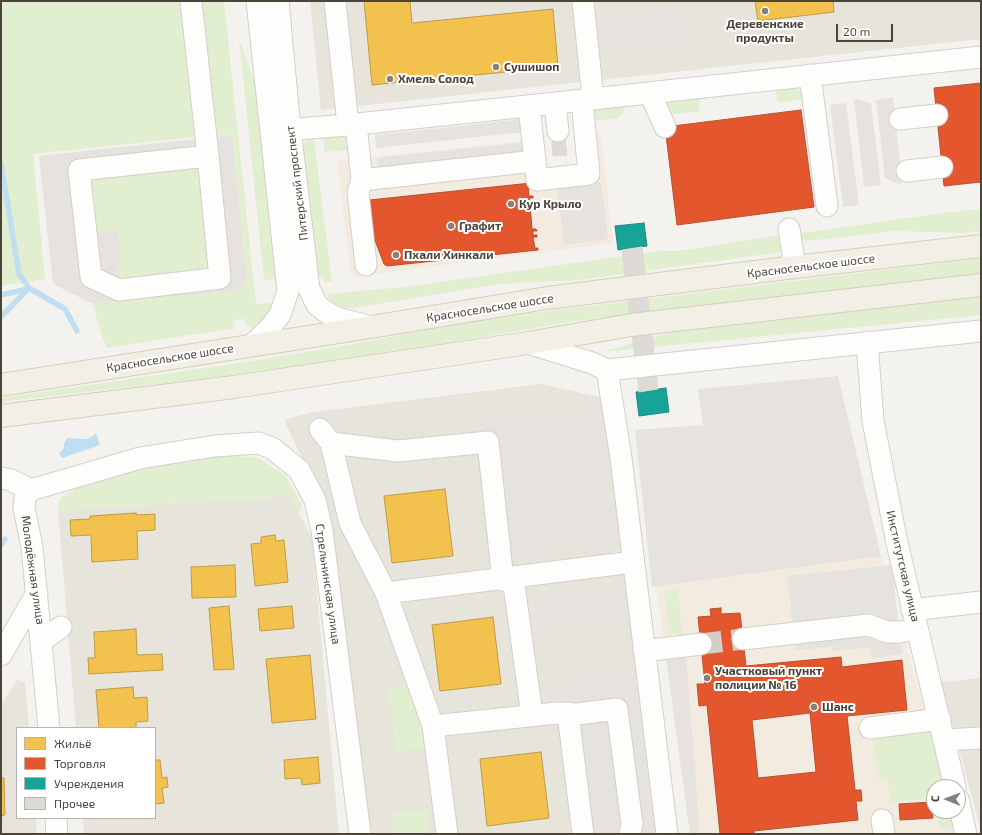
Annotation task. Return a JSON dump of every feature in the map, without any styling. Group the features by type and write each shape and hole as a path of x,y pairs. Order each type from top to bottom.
{"main road":[{"name":"Красносельское шоссе","path":"1,385 547,298 795,267 981,246"},
{"path":"1,416 234,387 528,343 631,325 981,285"}],"street":[{"path":"191,1 208,156 220,278 120,290 91,276 79,170 208,156"},
{"name":"Питерский проспект","path":"257,1 310,289 318,305 326,312 337,318 371,327"},
{"name":"Питерский проспект","path":"252,345 267,331 280,315 288,291 280,130 278,1"},
{"path":"335,1 352,125 362,180 358,192 366,265"},
{"path":"529,106 537,180 589,174 588,100 583,1"},
{"path":"280,130 352,125 555,104 981,57"},
{"path":"810,75 811,132 821,193"},
{"path":"650,93 665,127"},
{"path":"555,104 558,131"},
{"path":"900,119 937,115"},
{"path":"362,180 535,161"},
{"path":"907,171 942,167"},
{"path":"789,229 795,267"},
{"path":"528,343 592,363 607,370 866,342 981,337"},
{"name":"Институтская улица","path":"866,342 874,421 897,543 953,779"},
{"path":"607,370 617,426 668,834"},
{"path":"448,834 433,726 386,593 350,523 325,436 398,451 488,442 508,579 532,715"},
{"name":"Стрельнинская улица","path":"31,490 140,458 215,446 258,443 272,448 299,470 315,500 324,544 360,834"},
{"path":"1,478 11,480 31,490"},
{"name":"Молодёжная улица","path":"31,490 25,498 24,508 32,547 49,727"},
{"path":"386,593 508,579 633,562"},
{"path":"1,655 37,593"},
{"path":"743,639 868,625 888,632 900,632 915,620 981,602"},
{"path":"42,641 61,627"},
{"path":"644,651 701,644"},
{"path":"433,726 532,715 617,710 632,824 630,834"},
{"path":"568,713 583,834"},
{"path":"870,728 940,719"},
{"path":"944,740 981,738"},
{"path":"56,819 57,834"},
{"path":"963,819 966,834"}],"shaded area":[{"path":"310,1 981,1 981,39 321,110"},
{"path":"684,4 689,41 606,52 601,15"},
{"path":"893,97 902,183 898,184 885,178 876,100"},
{"path":"854,99 871,103 881,185 864,187"},
{"path":"846,103 859,205 843,207 830,105"},
{"path":"523,119 524,132 376,148 375,135"},
{"path":"601,133 613,243 351,277 337,161 541,139 545,173 579,170 576,136"},
{"path":"232,135 247,278 240,288 228,292 95,305 53,284 39,156"},
{"path":"525,142 527,155 378,171 377,158"},
{"path":"601,182 608,239 564,245 557,187"},
{"path":"838,376 881,556 652,587 635,430 703,425 698,389"},
{"path":"541,384 600,397 607,408 624,551 611,552 613,573 627,571 657,830 656,834 366,834 323,503 284,420 313,412"},
{"path":"698,389 878,546 944,779 926,779 926,819 954,819 957,834 690,834 635,430 703,425"},
{"path":"598,406 616,544 496,559 478,421"},
{"path":"290,496 312,538 339,834 84,834 83,819 156,819 156,727 76,727 58,511"},
{"path":"892,565 902,654 872,658 870,647 833,651 832,647 796,650 787,576"},
{"path":"626,588 630,625 537,634 533,598"},
{"path":"686,655 700,834 690,834 666,657"},
{"path":"634,671 652,830 620,834 575,834 562,722 552,723 547,681"},
{"path":"981,678 981,831 941,682"},
{"path":"17,679 25,682 29,727 16,727 16,819 36,819 37,834 1,834 1,706"}],"green space":[{"path":"1,1 181,1 194,137 33,154 45,279 1,286"},
{"path":"199,1 224,1 256,304 276,303 264,320 253,327 247,327 245,319 234,320 235,328 106,348 92,303 228,292 240,288 247,278 232,135 214,136"},
{"path":"239,39 255,84 277,279 264,280"},
{"path":"796,86 805,94 806,99 778,102 776,92 778,87"},
{"path":"699,98 700,109 697,112 670,114 665,104 671,100"},
{"path":"622,106 624,108 623,113 618,118 592,121 590,108"},
{"path":"348,135 349,150 325,152 323,138"},
{"path":"314,138 332,281 325,282 319,276 302,152 307,139"},
{"path":"199,167 209,271 119,280 117,266 121,265 118,231 95,232 89,173"},
{"path":"981,209 981,231 961,233 894,231 807,241 799,238 795,234 943,213"},
{"path":"781,235 781,252 580,280 498,284 353,308 342,308 331,302 327,294 405,287 659,251 678,251"},
{"path":"981,258 981,275 576,321 390,353 259,372 1,402 1,398 253,361 452,325 524,314"},
{"path":"981,296 981,315 603,352 675,331 880,306"},
{"path":"228,455 258,458 286,476 302,505 299,514 290,496 58,511 60,498 76,488 135,470"},
{"path":"678,590 682,634 676,635 669,631 664,591"},
{"path":"411,686 431,748 396,752 388,688"},
{"path":"932,730 946,779 926,779 926,800 890,802 888,779 878,779 872,735"},
{"path":"427,810 429,834 393,834 391,814"},
{"path":"938,819 954,819 956,827 943,829 939,824"}],"water":[{"path":"96,433 100,445 62,458 59,453 64,448 67,438 87,439"}],"building: Жильё":[{"path":"364,1 410,1 412,23 553,9 558,67 372,85"},
{"path":"755,1 833,1 834,12 758,21"},
{"path":"445,489 453,556 392,563 384,496"},
{"path":"136,513 136,515 155,514 155,530 137,531 138,559 92,562 91,535 71,536 70,520 90,519 90,516"},
{"path":"275,535 276,541 284,540 288,582 255,586 251,544 261,543 261,537"},
{"path":"235,565 236,597 192,598 191,567"},
{"path":"229,606 234,669 214,670 209,608"},
{"path":"292,606 294,628 260,631 258,609"},
{"path":"493,617 501,684 440,691 432,625"},
{"path":"136,629 137,655 162,654 163,670 89,674 88,658 95,658 94,632"},
{"path":"310,655 316,719 272,723 266,659"},
{"path":"133,687 134,698 147,697 148,721 136,722 136,727 99,727 96,690"},
{"path":"541,752 549,818 487,826 480,759"},
{"path":"318,757 320,783 302,785 301,778 285,779 284,760"},
{"path":"156,760 160,760 162,778 167,777 168,787 162,788 164,803 156,804"},
{"path":"1,778 4,778 5,815 1,816"}],"building: Торговля":[{"path":"981,83 981,182 944,186 934,88"},
{"path":"801,110 814,207 677,225 665,127"},
{"name":"Графит","path":"531,183 532,185 528,185 529,196 533,196 533,198 529,198 530,202 534,202 534,204 530,204 532,229 536,229 537,231 533,231 533,235 537,235 537,237 533,237 535,248 538,248 538,250 387,266 384,264 360,201"},
{"path":"721,608 721,614 740,613 746,666 841,657 842,667 902,660 907,710 847,716 855,790 861,790 862,801 856,801 858,820 754,831 754,834 720,834 707,705 699,706 697,684 705,684 698,617 711,616 710,609","holes":["810,713 816,772 758,778 752,720"]},
{"path":"926,802 926,818 900,820 899,804"}],"building: Учреждения":[{"path":"644,223 647,246 618,250 615,226"},
{"path":"666,388 669,412 639,416 636,392"}],"building: Прочее":[{"path":"565,139 567,155 553,156 552,141"},
{"path":"642,247 658,389 639,392 622,250"}],"waterway":[{"path":"1,164 19,274 29,288 65,309 77,331"},
{"path":"1,317 29,288"},
{"path":"1,295 28,289"},
{"path":"1,545 5,539"}],"tunnel":[{"path":"701,644 743,639"}],"place":[{"name":"Деревенские продукты","path":"765,11"},
{"name":"Сушишоп","path":"496,67"},
{"name":"Хмель Солод","path":"390,79"},
{"name":"Кур Крыло","path":"511,204"},
{"name":"Графит","path":"451,226"},
{"name":"Пхали Хинкали","path":"396,255"},
{"name":"Участковый пункт полиции № 16","path":"707,678"},
{"name":"Шанс","path":"814,707"}]}
